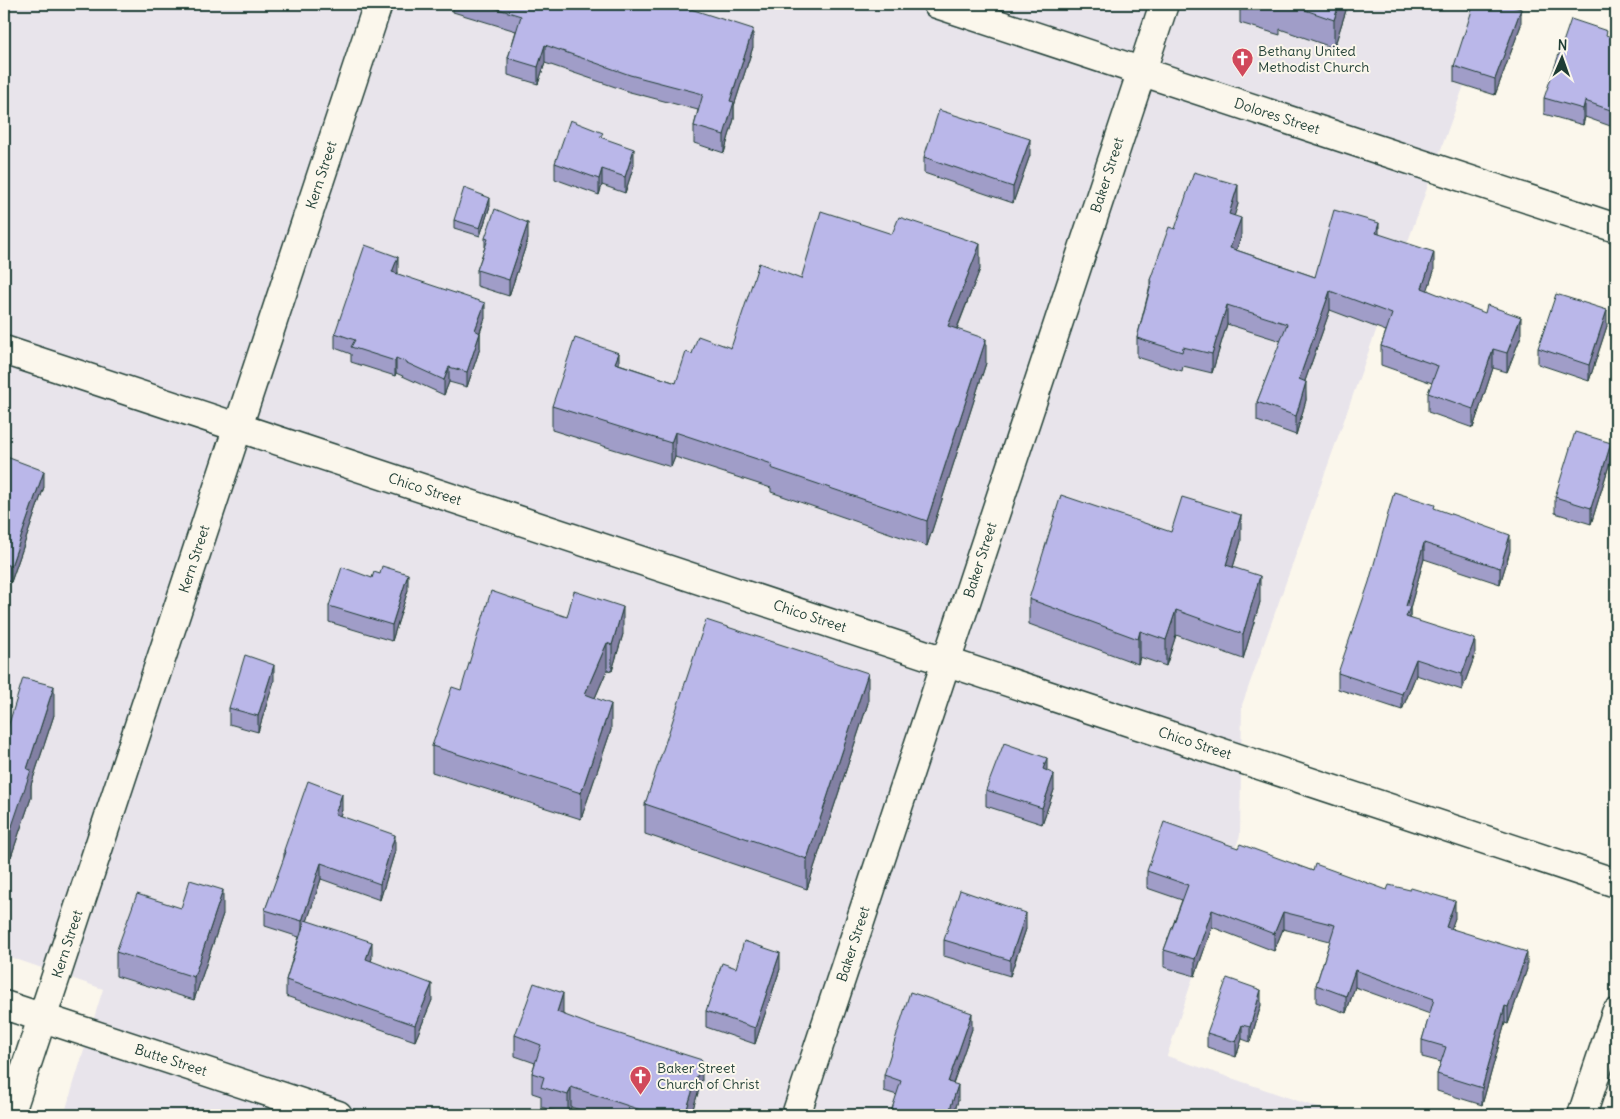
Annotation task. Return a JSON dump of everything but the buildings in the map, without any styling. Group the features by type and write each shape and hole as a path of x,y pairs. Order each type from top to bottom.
{"street":[{"name":"Kern Street","path":"10,1115 378,4"},
{"name":"Dolores Street","path":"937,4 1616,228"},
{"name":"Baker Street","path":"796,1115 1164,4"},
{"name":"Chico Street","path":"4,350 1616,883"},
{"name":"Butte Street","path":"4,1005 338,1115"},
{"path":"1582,1115 1616,1012"}],"shaded area":[{"path":"4,4 1493,4 1242,705 1240,835 1167,1056 1339,1115 64,1115 103,989 4,955"}],"place":[{"name":"Bethany United Methodist Church","path":"1242,78"},
{"name":"Baker Street Church of Christ","path":"641,1095"}]}
